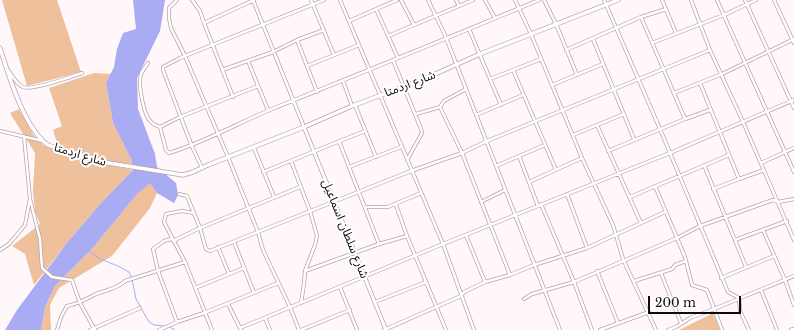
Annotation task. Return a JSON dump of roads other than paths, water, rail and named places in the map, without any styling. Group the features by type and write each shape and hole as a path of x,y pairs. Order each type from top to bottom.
{"main road":[{"name":"شارع اردمتا","path":"0,48 26,117 43,141 48,145 96,161 183,175 304,128 353,105 457,65 605,2 618,0"}],"street":[{"path":"177,0 169,8 171,28 185,56 218,132 258,232 263,250 300,330 350,310"},
{"path":"192,0 200,11 233,97"},
{"path":"204,23 254,0 292,101 304,128"},
{"path":"311,0 334,56"},
{"path":"202,168 180,117 163,70 165,66 185,56 324,0"},
{"path":"340,0 443,244 474,330"},
{"path":"349,21 396,0"},
{"path":"401,0 414,25"},
{"path":"428,0 457,65 560,330"},
{"path":"456,0 459,6"},
{"path":"388,36 473,0"},
{"path":"485,0 495,18"},
{"path":"515,0 531,34 582,158 613,225 623,259 649,312 656,330"},
{"path":"148,63 141,74 140,80 143,102 149,119 152,123 160,127 167,152 191,144 268,110 317,92 539,0"},
{"path":"544,0 556,24 577,75"},
{"path":"662,0 676,33"},
{"path":"691,0 710,50 761,162 794,240"},
{"path":"717,0 794,172"},
{"path":"745,0 792,100 794,108"},
{"path":"652,43 724,15 756,0"},
{"path":"674,93 722,74 794,40 774,0"},
{"path":"605,2 670,152 721,278 728,292 739,298"},
{"path":"376,9 398,58"},
{"path":"566,50 641,17 666,9"},
{"path":"641,17 685,119"},
{"path":"469,29 501,105"},
{"path":"222,70 273,52 297,40 324,30"},
{"path":"593,39 634,139"},
{"path":"297,40 317,92"},
{"path":"307,66 359,45"},
{"path":"179,194 187,196 200,228 206,249 210,251 411,171 462,153 535,121 614,90 638,78 710,50"},
{"path":"490,79 541,59"},
{"path":"394,60 416,114 422,133 407,160"},
{"path":"248,61 268,110"},
{"path":"552,85 603,64"},
{"path":"6,67 19,84 26,88 35,87 82,73"},
{"path":"513,70 556,170"},
{"path":"343,81 376,157"},
{"path":"700,83 739,179"},
{"path":"160,127 180,117 258,86"},
{"path":"416,114 440,107 444,101 466,89"},
{"path":"476,115 524,95"},
{"path":"228,304 240,329 443,244 720,132 792,100"},
{"path":"440,107 462,153 510,275"},
{"path":"608,151 634,139 710,110"},
{"path":"573,135 624,114"},
{"path":"597,125 642,223"},
{"name":"شارع سلطان اسماعيل","path":"304,128 356,253 385,330"},
{"path":"0,131 43,141"},
{"path":"264,172 365,131"},
{"path":"24,136 30,199 40,239 42,268 52,277 72,280 80,303 95,329"},
{"path":"339,141 379,244"},
{"path":"496,166 545,145"},
{"path":"349,167 401,147"},
{"path":"254,148 274,197"},
{"path":"761,162 794,148"},
{"path":"630,198 729,155"},
{"path":"518,156 564,256 592,330"},
{"path":"529,182 582,158"},
{"path":"291,161 310,211 317,236 305,271 301,303"},
{"path":"704,165 746,267"},
{"path":"713,189 764,170"},
{"path":"655,186 686,261 692,285 707,290 722,330"},
{"path":"177,322 158,271 153,249 164,241 172,240 300,187"},
{"path":"481,202 505,190"},
{"path":"365,207 382,208 396,205 422,193"},
{"path":"567,194 587,248"},
{"path":"0,250 9,244 24,225 30,199"},
{"path":"524,299 532,294 544,292 574,282 623,259 677,238 700,226 726,216 773,200 778,202 794,199"},
{"path":"396,205 407,236 446,330"},
{"path":"194,213 182,211 166,214 164,222 184,262 212,330"},
{"path":"385,330 461,296 464,292 485,282 510,275 534,265 587,248 665,212"},
{"path":"735,240 787,221"},
{"path":"763,230 785,280 794,305"},
{"path":"466,235 485,282"},
{"path":"305,271 379,244 407,236"},
{"path":"234,242 254,293"},
{"path":"218,247 229,274"},
{"path":"721,278 774,256"},
{"path":"634,281 661,273 686,261"},
{"path":"56,330 67,306 80,303 97,294 121,285 125,281 184,262"},
{"path":"195,288 244,268"},
{"path":"597,271 618,323"},
{"path":"661,273 681,323"},
{"path":"668,330 690,318 794,276"},
{"path":"375,302 426,282"},
{"path":"159,330 278,283"},
{"path":"340,287 357,330"},
{"path":"761,290 778,330"},
{"path":"739,298 740,311 749,330"},
{"path":"90,330 140,308"},
{"path":"600,330 649,312"},
{"path":"265,318 270,330"}],"water":[{"path":"133,0 165,0 160,31 137,78 138,109 155,154 157,167 176,183 178,195 174,203 157,193 150,183 137,194 91,250 55,286 45,307 41,330 5,330 17,310 66,244 102,202 133,170 131,159 113,123 106,83 114,67 117,49 123,33 136,29"}],"waterway":[{"path":"89,251 100,259 129,272 136,299 149,322 154,325 165,326"},
{"path":"168,326 175,330"}]}
